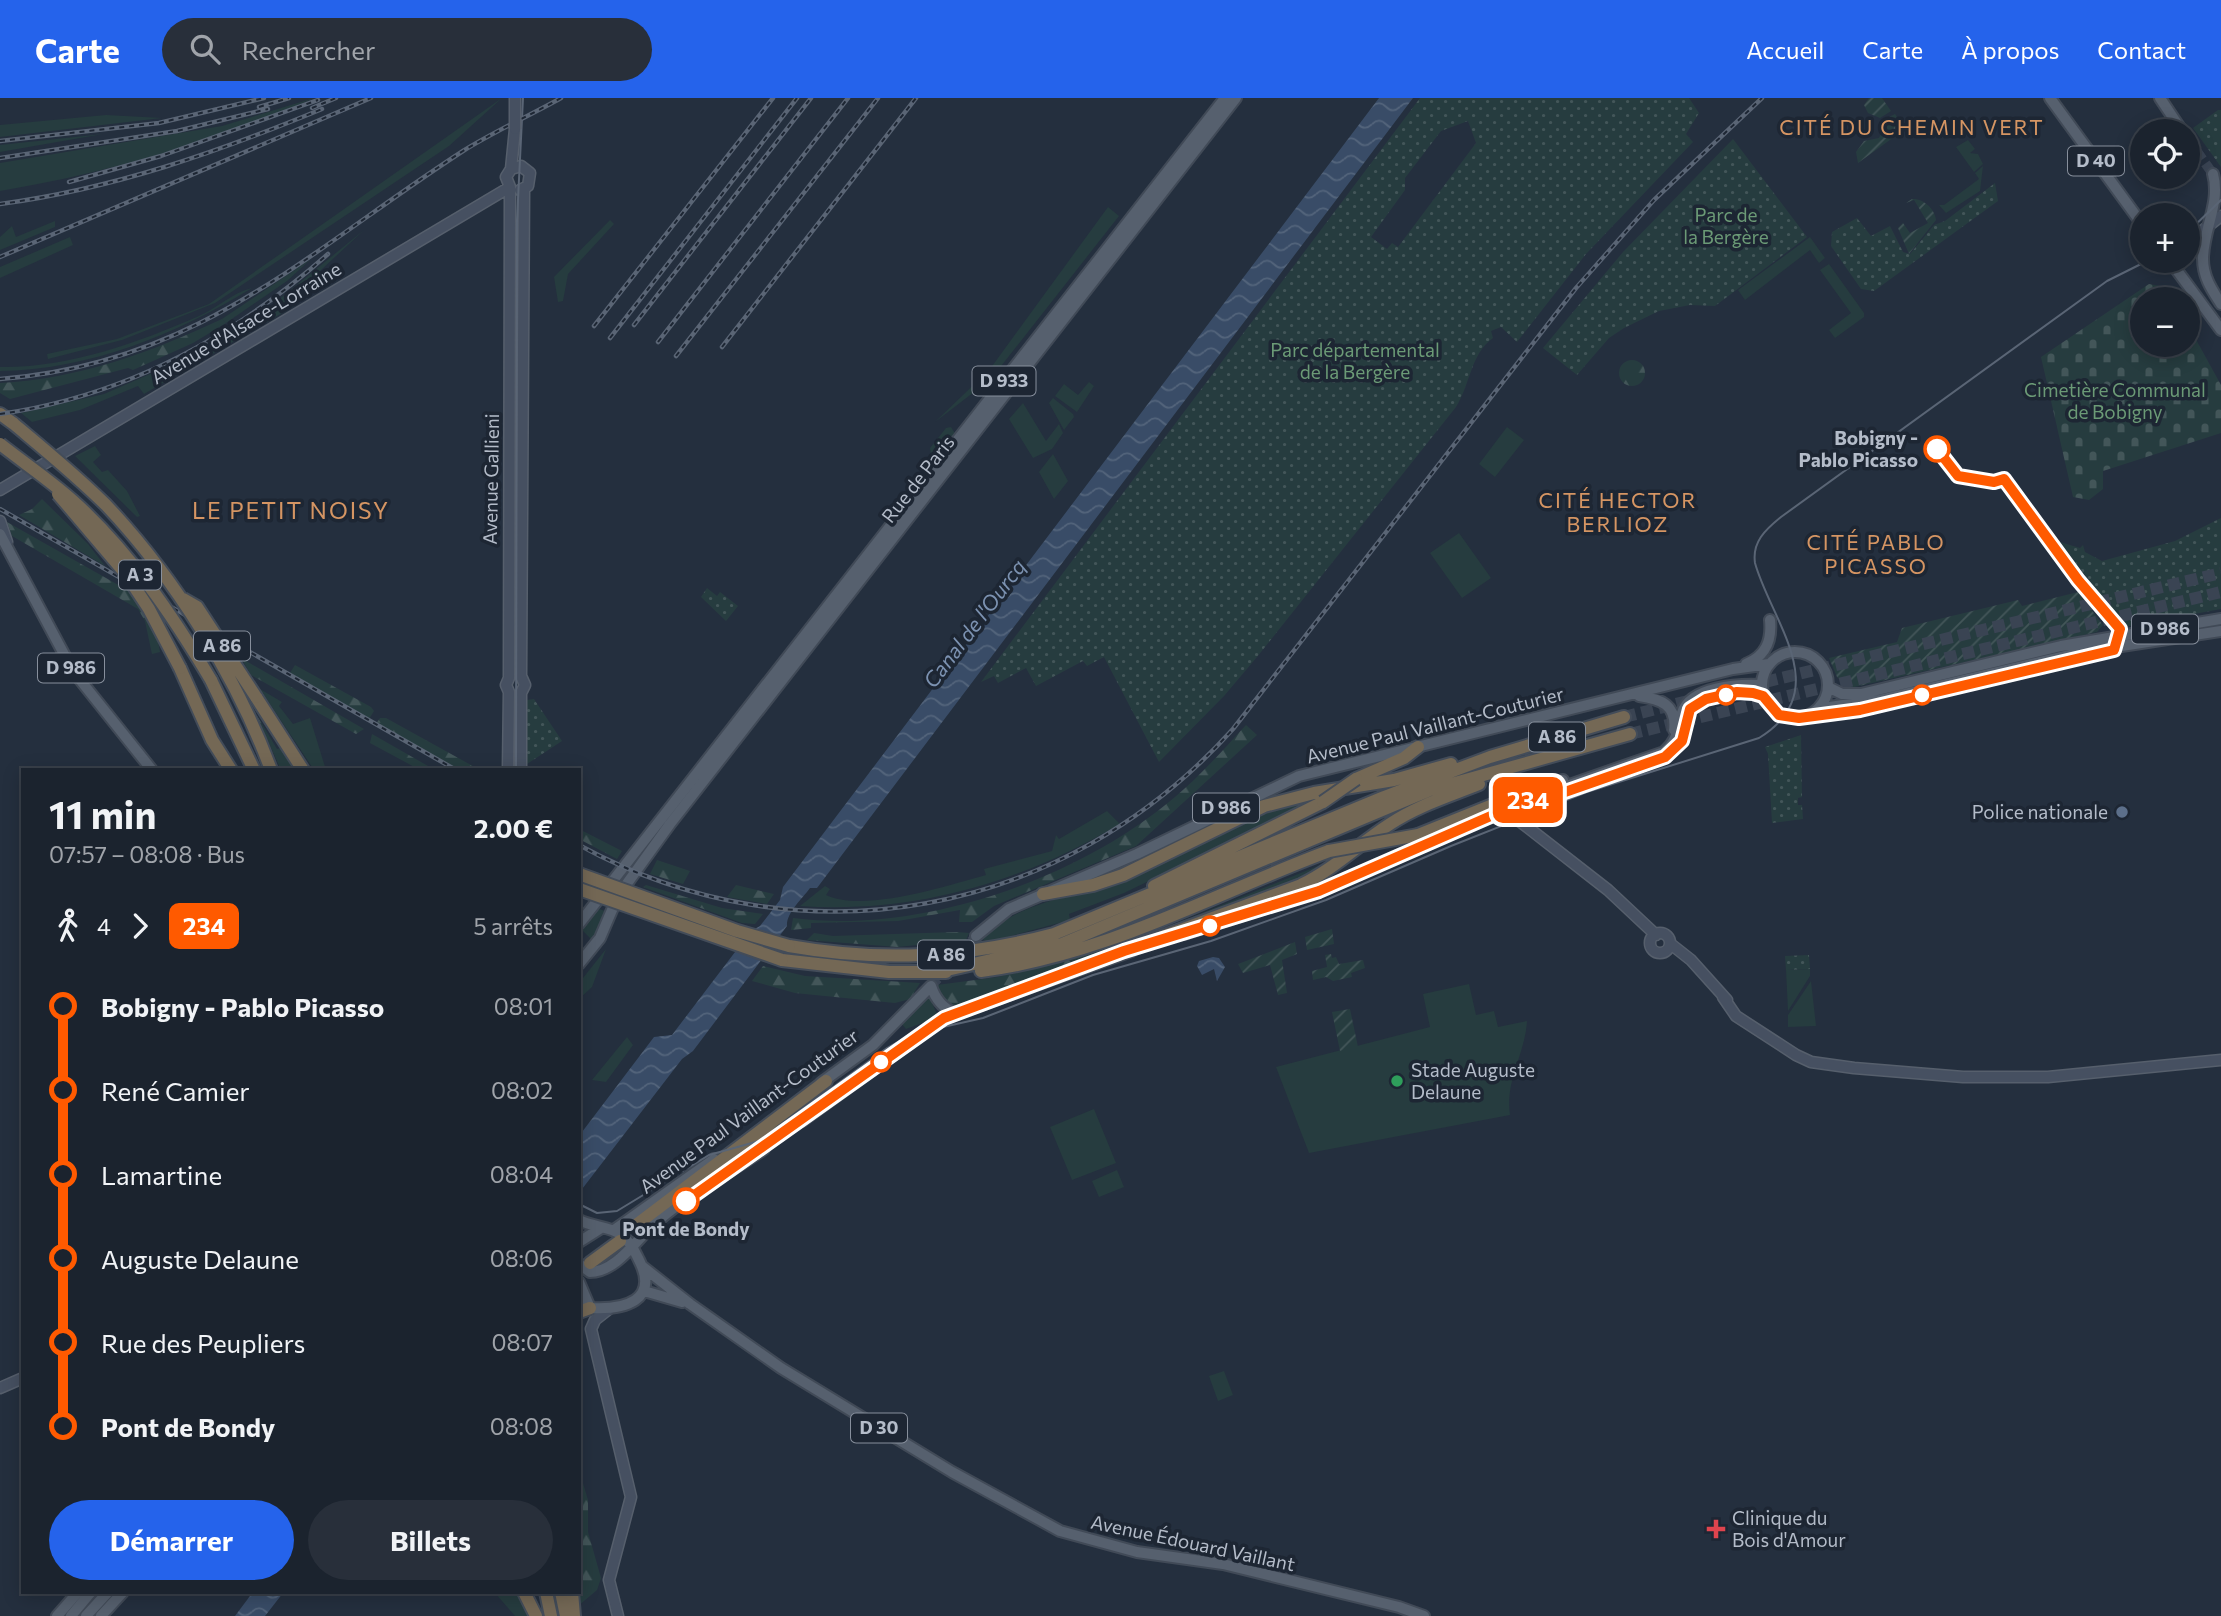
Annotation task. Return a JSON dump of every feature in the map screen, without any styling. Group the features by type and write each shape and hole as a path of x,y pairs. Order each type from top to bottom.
{"highway":[{"name":"A 3","path":"0,414 69,470 106,506 183,599 230,682 270,768"},
{"name":"A 3","path":"0,444 89,517 169,613 211,680 253,768"},
{"name":"A 86","path":"51,486 126,574 149,609 180,668 212,740 230,768"},
{"name":"A 86","path":"183,599 197,607 302,768"},
{"name":"A 86","path":"581,875 726,927 789,946 839,955 936,957 999,948 1054,934 1098,917 1384,797 1490,757 1624,717"},
{"name":"A 86","path":"581,890 782,960 842,969 938,972 1062,944 1430,790 1630,734"},
{"path":"1098,917 1204,859 1323,803 1356,779 1404,758 1419,747"},
{"path":"1042,894 1093,885 1123,874 1276,802 1394,780 1490,757"},
{"path":"1124,951 1301,885 1329,871 1391,823 1423,806 1523,764"},
{"path":"938,972 1006,968 1098,945 1176,916 1329,851 1418,835 1510,801"},
{"path":"807,1114 637,1226 826,1081"},
{"path":"585,1262 616,1237"},
{"path":"525,1594 536,1616"},
{"path":"546,1594 551,1616"},
{"path":"561,1594 566,1616"},
{"path":"572,1594 574,1616"}],"main road":[{"name":"Rue de Paris","path":"622,879 1225,98"},
{"name":"Rue de Paris","path":"622,879 1237,98"},
{"name":"D 40","path":"2050,98 2130,208"},
{"path":"2161,98 2174,119"},
{"path":"2213,174 2220,189 2204,265 2207,280 2221,304"},
{"path":"2179,273 2221,330"},
{"name":"D 986","path":"0,534 73,671 150,768"},
{"name":"D 986","path":"1828,687 1842,694 1861,694 2061,646 2221,619"},
{"path":"1733,669 1755,660 1764,651 1770,638 1770,621"},
{"name":"D 986","path":"1817,710 1834,704 1858,705 2082,652 2221,631"},
{"name":"Avenue Paul Vaillant-Couturier","path":"976,936 1009,909 1137,854 1276,785 1327,766 1419,747 1733,669 1769,664 1785,653 1808,654 1824,669 1828,687"},
{"path":"1769,664 1761,685 1767,704 1779,715 1799,718 1817,710 1824,702 1828,687"},
{"name":"Avenue Paul Vaillant-Couturier","path":"585,1262 590,1272 597,1272 633,1247 651,1227 784,1135 807,1114 955,1013 993,1003 1124,951 1319,891 1463,828 1510,801 1532,798 1664,752 1672,745 1679,731 1683,710 1693,698 1741,684 1761,685"},
{"path":"1632,695 1662,701 1673,712 1675,721 1669,741 1642,753 1636,761"},
{"path":"1510,801 1561,779 1573,782"},
{"name":"D 933","path":"581,962 600,938 622,879"},
{"name":"D 933","path":"581,921 622,879"},
{"name":"Avenue Paul Vaillant-Couturier","path":"616,1237 815,1085 826,1081 873,1045 931,986 935,998 946,1009 955,1013"},
{"path":"581,1221 601,1228 633,1247 643,1267 646,1282 644,1291 633,1302 588,1314 581,1289"},
{"path":"581,1241 601,1228"},
{"name":"Avenue Édouard Vaillant","path":"643,1267 781,1368 1060,1531 1137,1552 1223,1564 1420,1614"},
{"name":"Avenue Édouard Vaillant","path":"644,1291 690,1304"},
{"path":"57,1616 76,1594"},
{"path":"71,1616 89,1594"},
{"path":"86,1616 106,1594"},
{"path":"101,1616 121,1594"}],"street":[{"path":"515,167 527,169 531,177 524,189 519,191 510,187 506,177 515,167 513,151 516,98"},
{"name":"Avenue d'Alsace-Lorraine","path":"0,490 510,187"},
{"name":"Avenue Gallieni","path":"508,768 509,692 506,685 509,678 510,187"},
{"name":"Avenue Gallieni","path":"521,768 521,693 525,685 521,677 524,189"},
{"path":"2200,233 2221,216"},
{"path":"0,521 10,552"},
{"path":"1522,823 1532,798"},
{"path":"1510,801 1522,823"},
{"path":"1463,828 1505,815 1522,823 1643,921 1653,935 1667,937 1671,947"},
{"path":"1653,935 1648,943 1651,948 1671,947 1681,953 1723,997 1736,1016 1796,1055 1825,1064 1963,1077 2028,1077 2221,1060"},
{"path":"588,1314 631,1497 609,1580 618,1616"},
{"path":"0,1388 21,1379"}],"green space":[{"path":"314,98 238,129 160,154 81,175 0,191 0,163 222,126"},
{"path":"502,98 449,146 215,303 122,340 48,359 47,354 117,339 209,304"},
{"name":"Parc départemental de la Bergère","path":"1420,98 1689,98 1699,113 1686,134 1693,142 1586,254 1517,342 1501,327 1491,331 1493,338 1475,361 1456,407 1257,657 1224,696 1159,762 1104,657 1087,666 1083,661 1036,686 1026,668 998,683 994,676 981,682","holes":["1468,121 1476,143 1398,247 1392,243 1387,249 1371,237 1405,190 1405,178 1441,131"]},
{"path":"1869,98 1882,98 1891,111 1880,118 1868,113 1864,105"},
{"path":"2221,110 2221,167 2200,138 2200,123"},
{"path":"1895,114 1905,129 1858,163 1856,152 1864,141 1879,138 1883,130 1882,121"},
{"path":"106,115 162,118 0,137 0,125"},
{"path":"103,134 0,152 0,145"},
{"name":"Parc de la Bergère","path":"1733,139 1807,237 1715,306 1690,305 1659,311 1624,328 1609,338 1577,375 1543,348 1623,252"},
{"path":"1968,140 1975,149 1970,153 1978,154 1983,164 1974,172 1956,147"},
{"path":"1983,166 1980,191 1946,213 1939,205 1944,205 1979,179 1975,173"},
{"path":"1995,183 1998,201 1874,291 1861,289 1831,246 1832,232 1857,218 1871,236 1890,226 1903,252 1910,254 1934,225 1945,221"},
{"path":"1912,199 1928,205 1936,220 1909,254 1898,228 1903,223 1910,233 1928,223 1914,200 1906,203"},
{"path":"1108,207 1119,216 991,379 935,422 990,369"},
{"path":"610,220 614,224 568,274 563,301 558,302 554,277"},
{"path":"55,221 55,227 0,250 0,237 12,226 16,237"},
{"path":"364,230 292,297 294,306 144,394 138,386 80,410 32,422 21,413 104,394 194,355 255,319"},
{"path":"70,237 73,245 0,278 0,267"},
{"path":"1810,237 1825,258 1819,263 1810,250 1745,300 1738,290"},
{"path":"311,259 287,281 226,323 222,319"},
{"path":"1829,264 1864,313 1864,317 1835,338 1829,330 1851,313 1820,270"},
{"name":"Cimetière Communal de Bobigny","path":"2149,284 2167,287 2145,287"},
{"path":"252,288 194,320 131,346 66,364 0,371 0,367 51,363 127,344 199,316 238,293"},
{"name":"Cimetière Communal de Bobigny","path":"2130,297 2130,357 2200,357 2200,347 2221,385 2221,433 2103,471 2103,489 2089,500 2073,497 2041,357"},
{"path":"222,319 226,323 193,343 133,370 128,368 10,399 0,393 0,383 58,376 114,362"},
{"path":"1632,360 1641,364 1645,373 1641,382 1632,386 1623,382 1619,373 1623,364"},
{"path":"1089,382 1094,386 1077,412 1055,396 1064,384 1078,395"},
{"path":"1053,398 1073,414 1074,417 1064,430 1049,403"},
{"path":"1023,403 1046,441 1059,424 1063,433 1052,449 1033,458 1009,419"},
{"path":"951,427 956,435 938,459 931,455 930,448 946,428"},
{"path":"1507,427 1524,440 1495,477 1479,464"},
{"path":"95,446 101,455 93,462 102,472 108,470 127,491 140,516 137,517 75,456"},
{"path":"1053,454 1068,481 1054,499 1039,472"},
{"path":"42,499 88,544 105,566 19,515 32,509"},
{"path":"2221,518 2221,609 2124,627 2060,542 2080,548 2083,545 2085,552 2102,561 2175,541"},
{"path":"7,522 136,595 155,625 160,652 152,654 145,621 138,609 12,536"},
{"path":"1459,533 1491,578 1462,598 1430,553"},
{"path":"707,588 717,596 720,592 738,606 726,621 701,597"},
{"path":"2078,592 2103,625 2097,632 1850,688 1837,677 1829,658 1897,642 1902,628 2018,600 2022,606"},
{"path":"241,658 364,729 356,734 251,675"},
{"path":"295,665 371,707 374,711 369,719 290,673"},
{"path":"260,689 282,702 279,706 293,724 310,718 325,768 313,768"},
{"path":"534,699 562,741 527,764 527,700"},
{"path":"256,714 277,749 282,748 296,768 280,768"},
{"path":"380,718 386,718 476,768 453,768 376,724"},
{"path":"1246,725 1257,735 1136,846 994,906 972,922 959,922 960,910 898,921 811,923 811,928 791,930 793,918 842,921 892,918 944,909 995,895 1045,876 1093,853 1175,797"},
{"path":"372,734 432,768 416,768 370,743"},
{"path":"1801,735 1802,797 1798,798 1798,805 1802,805 1803,819 1772,823 1768,754 1765,747"},
{"path":"1309,799 1318,799 1124,893 1069,914 1070,920 988,942 982,939 999,925 1037,905 1123,880 1245,823"},
{"path":"1107,811 1120,824 1083,845 1006,878 926,899 884,905 800,906 825,886 830,889 826,895 842,900 861,901 905,896 986,875 984,869 1052,851 1056,835 1059,839"},
{"path":"581,830 622,851 617,859 581,840"},
{"path":"1340,857 1303,880 1101,954 1099,951 1133,941"},
{"path":"657,860 690,871 683,884 650,874"},
{"path":"646,885 722,908 763,914 755,924 742,923 643,887"},
{"path":"736,885 774,894 767,904 727,897"},
{"path":"597,908 610,913 591,939 582,930"},
{"path":"1332,929 1334,944 1307,950 1305,937"},
{"path":"814,933 833,936 969,933 966,940 897,947 807,940"},
{"path":"1295,942 1297,954 1282,960 1287,993 1278,995 1270,965 1243,973 1238,964"},
{"path":"606,949 592,987 581,997 581,980"},
{"path":"1099,951 1101,954 972,1006 949,1004 938,992 937,985 998,977"},
{"path":"1331,954 1339,964 1363,960 1365,968 1351,973 1352,977 1333,981 1326,977 1313,980 1312,971 1327,967 1325,955"},
{"path":"1809,955 1810,969 1786,970 1785,956"},
{"path":"763,966 805,976 920,983 910,999 895,1003 795,993 752,981"},
{"path":"1810,969 1810,976 1788,1011 1786,970"},
{"path":"1811,981 1816,1026 1788,1027 1788,1015"},
{"name":"Stade Auguste Delaune","path":"1469,984 1476,1015 1494,1011 1498,1027 1527,1021 1510,1090 1510,1115 1309,1153 1276,1067 1430,1027 1423,994"},
{"path":"929,996 937,1014 928,1021 906,1029 901,1023"},
{"path":"1350,1009 1358,1047 1340,1051 1332,1012"},
{"path":"627,1037 633,1045 606,1082 592,1080"},
{"path":"1094,1109 1116,1163 1072,1180 1050,1127"},
{"path":"1117,1170 1124,1187 1099,1197 1092,1181"},
{"path":"1224,1371 1233,1395 1218,1401 1209,1376"},
{"path":"581,1477 588,1500 588,1532 601,1578 597,1590 578,1606 578,1594 581,1594"},
{"path":"496,1594 521,1594 534,1616 515,1616"}],"water":[{"path":"1379,98 1413,98 817,888 810,888 795,906 787,926 693,1051 682,1059 581,1190 581,1133 654,1037 672,1035 751,931 760,926 780,900 783,887"},
{"path":"1219,958 1225,967 1217,981 1214,969 1202,975 1197,966 1199,961"},
{"path":"252,1594 282,1594 265,1616 235,1616"}],"tunnel":[{"path":"2200,156 2213,174"},
{"path":"1748,686 2221,573"},
{"path":"1630,734 2221,592"},
{"path":"1624,717 1696,699"},
{"path":"931,986 976,936"}],"tram line":[{"path":"516,768 517,220 523,98"},
{"path":"2200,220 2221,200"},
{"path":"581,1205 597,1213 617,1211 709,1155 759,1141 887,1048 912,1034 983,1018 1093,975 1211,941 1326,900 1451,846 1587,792 1759,738 1782,719 1793,699 1796,677 1784,631 1755,563 1756,549 1765,532 1781,517 2107,281 2130,270"}],"railway":[{"path":"0,141 159,123 264,98"},
{"path":"259,107 289,98"},
{"path":"312,108 336,98"},
{"path":"0,257 371,98"},
{"path":"0,379 70,369 134,351 192,327 300,264 463,151 561,98"},
{"path":"594,326 773,98"},
{"path":"610,338 797,98"},
{"path":"634,325 811,98"},
{"path":"658,342 848,98"},
{"path":"676,356 878,98"},
{"path":"722,347 916,98"},
{"path":"581,846 664,883 752,905 839,911 926,903 1011,880 1091,844 1166,793 1233,729 1576,288 1654,200 1762,98"},
{"path":"69,182 161,156 318,100"},
{"path":"0,158 177,131 268,109"},
{"path":"0,204 124,179 244,140 322,109"},
{"path":"0,414 91,393 176,358 255,311 328,254"},
{"path":"0,509 453,768"}],"bus line":[{"name":"234","path":"686,1201 784,1135 807,1114 944,1018 993,1003 1124,951 1135,951 1319,891 1532,798 1545,799 1665,757 1679,746 1686,730 1690,709 1701,701 1737,692 1753,693 1763,696 1771,709 1779,715 1794,719 1860,710 2114,650 2118,646 2120,629 2106,616 2078,580 2004,479 1994,482 1958,476 1937,449"}],"place":[{"name":"Bobigny - Pablo Picasso","path":"1937,449"},
{"name":"Police nationale","path":"2122,812"},
{"name":"Stade Auguste Delaune","path":"1397,1081"},
{"name":"Pont de Bondy","path":"686,1201"},
{"name":"Clinique du Bois d'Amour","path":"1716,1529"}],"district":[{"name":"CITÉ DU CHEMIN VERT","path":"1912,128"},
{"name":"LE PETIT NOISY","path":"291,511"},
{"name":"CITÉ HECTOR BERLIOZ","path":"1618,513"},
{"name":"CITÉ PABLO PICASSO","path":"1876,555"}],"water label":[{"name":"Canal de l'Ourcq","path":"975,624"}]}
